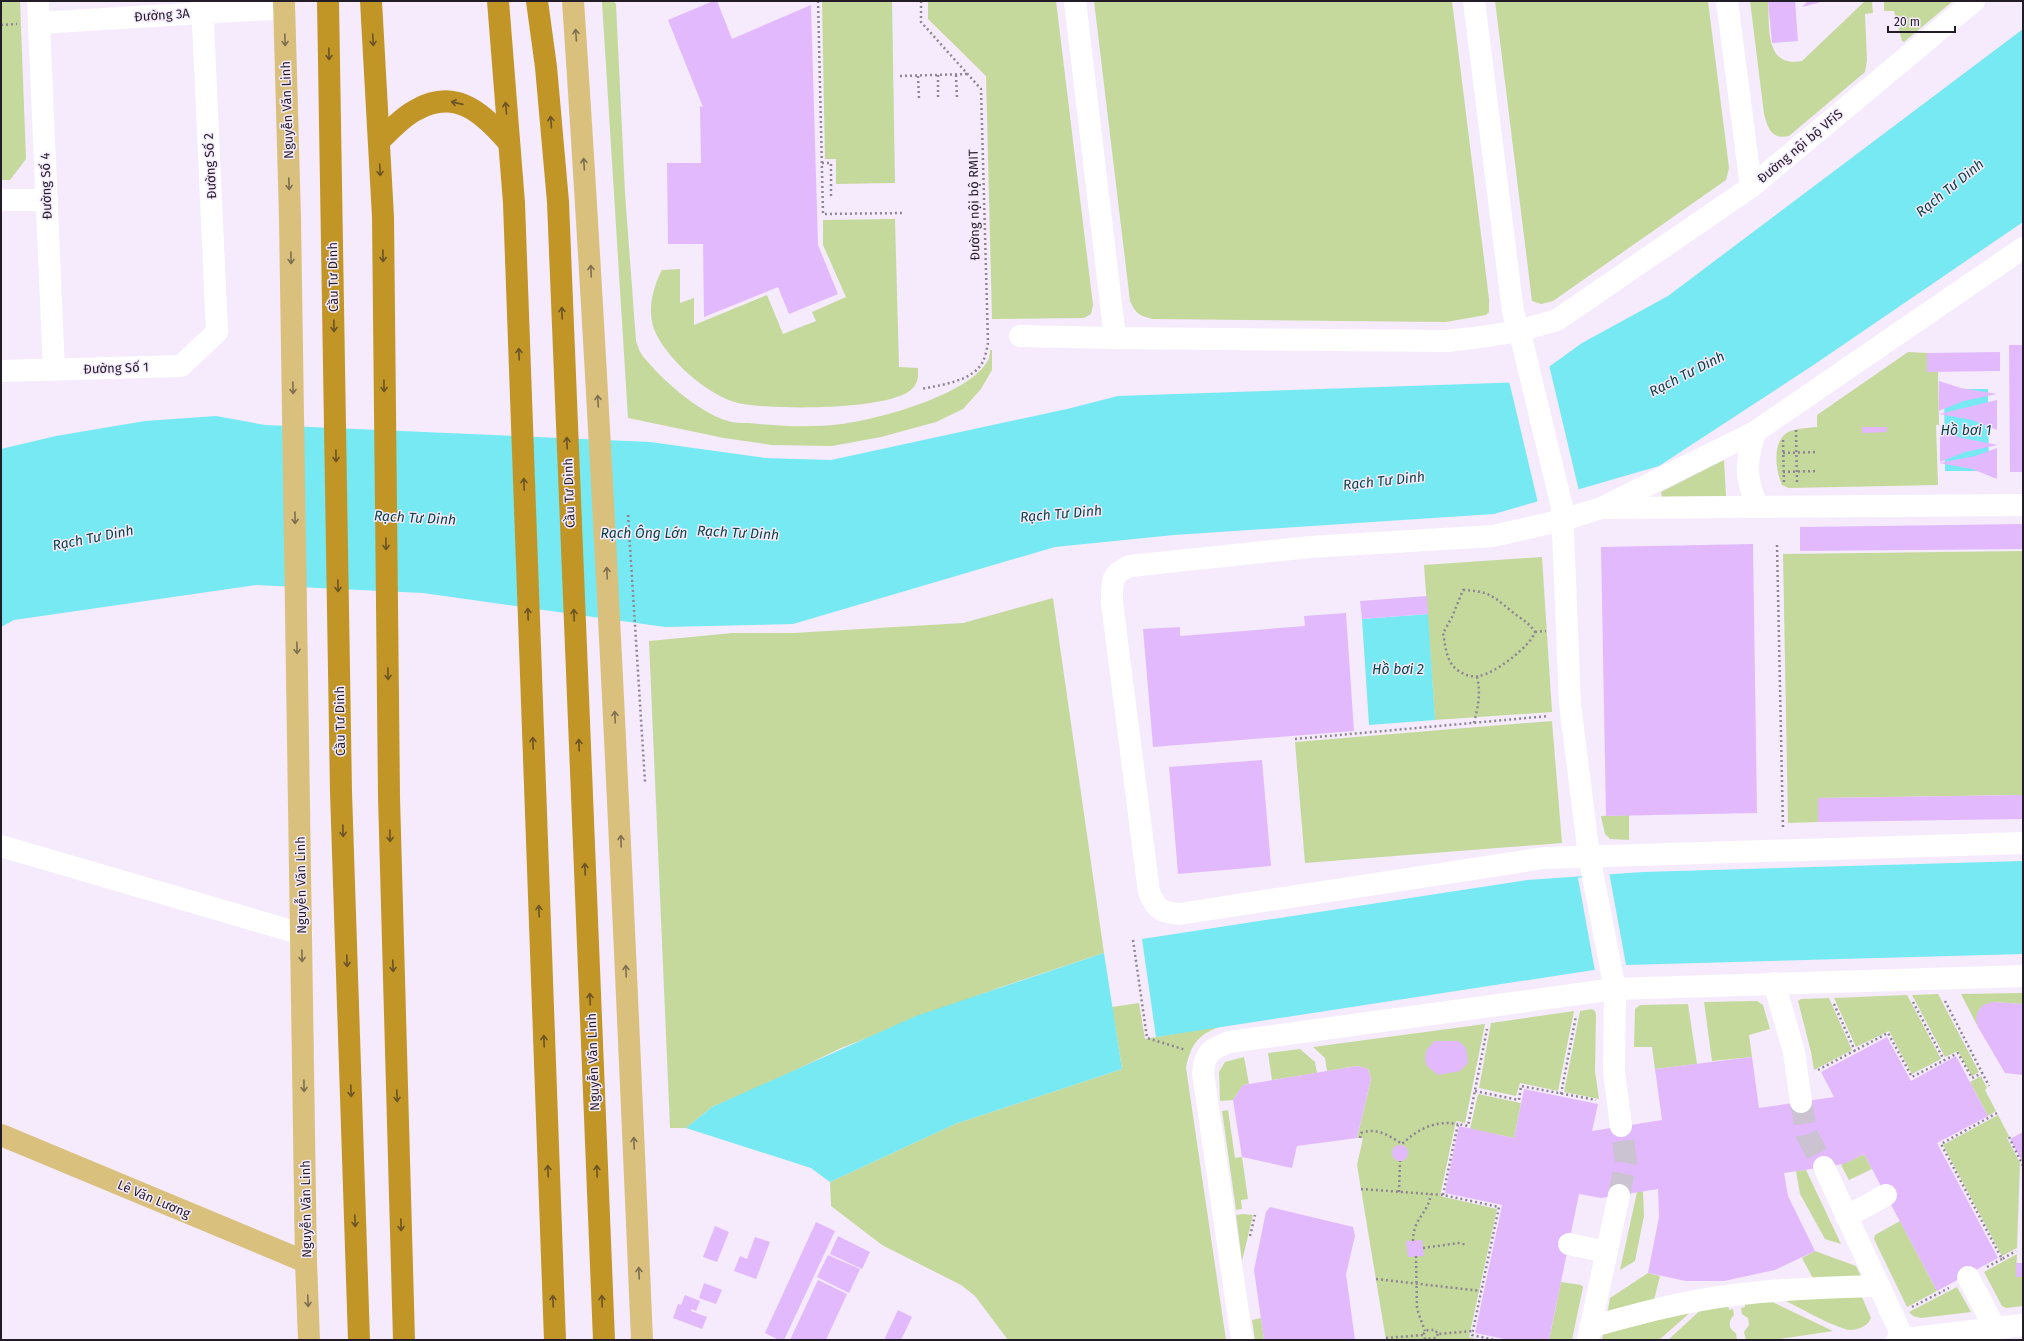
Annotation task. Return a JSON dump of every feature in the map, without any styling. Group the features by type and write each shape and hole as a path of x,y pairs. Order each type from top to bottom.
{"highway":[{"name":"Cầu Tư Dinh","path":"328,1 341,792 359,1340"},
{"path":"371,1 383,217 389,797 404,1340"},
{"path":"498,1 514,203 555,1340"},
{"name":"Cầu Tư Dinh","path":"537,1 546,66 558,202 581,784"},
{"path":"379,141 415,110 432,102 449,101 465,105 480,114 495,127 509,143"},
{"name":"Nguyễn Văn Linh","path":"581,784 604,1340"}],"main road":[{"path":"574,1 587,203 618,784 642,1340"},
{"name":"Nguyễn Văn Linh","path":"285,4 300,791 306,1262 309,1340"},
{"name":"Lê Văn Lương","path":"1,1135 306,1262"}],"street":[{"name":"Đường Số 4","path":"38,1 54,370"},
{"path":"1075,1 1115,338"},
{"path":"1474,1 1513,312 1563,514 1570,704 1589,856 1615,989 1614,1072 1621,1126"},
{"name":"Đường nội bộ VFiS","path":"1727,1 1751,187"},
{"name":"Đường nội bộ VFiS","path":"1751,187 1974,1"},
{"name":"Đường 3A","path":"39,23 203,6 285,4"},
{"name":"Đường Số 2","path":"203,6 217,332"},
{"path":"1020,336 1447,340 1520,336 1557,320 1751,187"},
{"path":"1,200 46,200"},
{"path":"1601,508 1755,432 2023,248"},
{"name":"Đường Số 1","path":"1,371 181,366 217,332"},
{"path":"1755,432 1747,458 1748,484 1757,507"},
{"path":"2023,505 1601,508 1563,514 1493,536 1310,547 1130,566 1120,570 1112,581 1112,603 1149,892 1155,905 1164,913 1178,914 1544,858 2023,843"},
{"path":"1,846 302,934"},
{"path":"1242,1340 1203,1073 1205,1058 1213,1048 1229,1042 1615,989 2023,976"},
{"path":"1774,984 1794,1052 1801,1102"},
{"path":"1824,1167 1902,1340 2023,1325"},
{"path":"1589,1334 1619,1195"},
{"path":"1846,1217 1886,1195"},
{"path":"1569,1244 1606,1252"},
{"path":"1968,1277 1995,1328"},
{"path":"1589,1334 1670,1307 1732,1295 1799,1289 1878,1286"}],"path":[{"path":"818,1 823,214 902,213"},
{"name":"Đường nội bộ RMIT","path":"921,1 921,22 981,89 988,343 984,360 976,370 948,384 921,389"},
{"path":"900,76 968,74"},
{"path":"938,75 938,98"},
{"path":"956,75 957,98"},
{"path":"918,76 919,99"},
{"path":"822,163 831,163 831,199"},
{"path":"1796,430 1798,488"},
{"path":"1783,437 1784,486"},
{"path":"1783,454 1818,452"},
{"path":"1783,472 1818,471"},
{"path":"628,512 645,782"},
{"path":"1777,545 1783,830"},
{"path":"1462,590 1475,590 1494,596 1510,611 1530,624 1535,632 1533,639 1508,661 1489,674 1477,677 1462,673 1453,667 1448,660 1443,632 1452,617 1462,590"},
{"path":"1474,723 1479,704 1480,688 1477,677"},
{"path":"1295,739 1552,716"},
{"path":"1132,940 1147,1038 1190,1051"},
{"path":"1910,995 1944,1060"},
{"path":"1942,995 1989,1086"},
{"path":"1831,998 1855,1051"},
{"path":"1561,1094 1577,1011"},
{"path":"1360,1138 1361,1133 1375,1132 1392,1136 1402,1144 1409,1137 1426,1127 1439,1123 1468,1126 1488,1023"},
{"path":"1814,1072 1888,1033 1912,1077 1958,1053 1972,1078 1982,1073"},
{"path":"1475,1091 1519,1100 1521,1086 1597,1101"},
{"path":"1997,1113 1940,1144 2002,1259 2016,1251"},
{"path":"1443,1195 1458,1124"},
{"path":"2009,1137 2023,1166"},
{"path":"1399,1192 1400,1161"},
{"path":"1361,1189 1443,1195 1499,1207 1472,1335 1495,1340"},
{"path":"1413,1241 1416,1223 1426,1209 1431,1194"},
{"path":"1423,1248 1450,1243 1467,1245"},
{"path":"1416,1256 1418,1284 1417,1309 1425,1331 1423,1335"},
{"path":"1376,1279 1481,1291"},
{"path":"1425,1331 1435,1330 1438,1334"},
{"path":"1423,1335 1425,1339 1429,1340 1434,1339 1438,1334 1473,1331"},
{"path":"1386,1338 1423,1335"}],"green space":[{"path":"1,1 20,1 26,159 10,180 1,180"},
{"path":"822,1 892,1 895,183 836,184 836,159 825,159"},
{"path":"928,1 1056,1 1093,305 1091,314 1084,318 992,319 986,76 928,19"},
{"path":"1094,1 1452,1 1489,299 1489,312 1486,315 1446,322 1152,319 1144,317 1138,313 1130,301"},
{"path":"1495,1 1708,1 1729,168 1726,180 1553,301 1541,304 1532,301"},
{"path":"1750,1 1768,1 1770,33 1775,52 1781,58 1790,61 1802,61 1865,1 1872,1 1873,13 1865,14 1867,61 1865,72 1789,136 1783,137 1775,135 1769,129 1764,114"},
{"path":"1884,1 1953,1 1904,42 1902,41 1894,11 1884,11"},
{"path":"602,2 614,2 616,4 625,193 636,341 639,350 650,364 681,394 705,411 717,417 738,423 784,426 819,426 842,424 878,417 921,404 942,395 961,385 977,374 987,362 990,350 992,350 992,370 981,389 963,409 936,422 881,437 832,446 772,445 724,438 628,418"},
{"path":"895,219 899,367 918,368 918,378 915,385 901,396 857,405 830,407 776,407 738,403 714,393 689,374 668,352 654,329 651,306 654,291 662,270 680,269 680,303 694,298 694,325 767,295 783,334 816,321 812,312 846,297 823,245 823,220"},
{"path":"1908,352 1927,353 1927,372 1938,372 1939,425 1936,425 1938,485 1789,488 1782,485 1776,457 1779,443 1783,437 1788,432 1802,428 1817,427 1817,415"},
{"path":"1724,460 1726,496 1662,497 1661,492"},
{"path":"2023,551 2023,795 1818,798 1818,822 1788,823 1783,554"},
{"path":"1542,557 1552,712 1435,720 1424,565"},
{"path":"1053,598 1104,953 1001,987 841,1048 773,1081 712,1107 686,1128 670,1128 649,641 733,633 793,633 963,623"},
{"path":"1552,721 1562,843 1305,863 1295,742"},
{"path":"1629,815 1629,840 1610,839 1605,834 1601,816"},
{"path":"2023,993 2023,1004 1998,1002 1984,1005 1979,1010 1977,1017 1978,1027 1961,994"},
{"path":"1938,994 1979,1072 1972,1076 1958,1051 1945,1057 1912,995"},
{"path":"1907,995 1941,1059 1912,1074 1889,1031 1856,1047 1834,998"},
{"path":"1829,998 1852,1050 1814,1070 1798,1001 1801,999"},
{"path":"1757,1001 1763,1005 1770,1029 1749,1035 1752,1057 1712,1061 1704,1002"},
{"path":"1139,1003 1145,1039 1225,1025 1209,1031 1198,1040 1191,1051 1186,1068 1226,1340 1008,1340 975,1296 961,1285 882,1245 831,1206 830,1182 955,1124 1122,1069 1112,1007"},
{"path":"1688,1004 1697,1064 1655,1069 1652,1047 1634,1047 1635,1009 1640,1005"},
{"path":"1592,1009 1595,1011 1596,1015 1595,1071 1599,1099 1564,1092 1580,1011"},
{"path":"1574,1011 1558,1091 1520,1083 1516,1096 1479,1088 1491,1023"},
{"path":"1485,1024 1465,1123 1456,1121 1440,1196 1497,1209 1469,1337 1480,1340 1386,1340 1357,1165 1363,1138 1357,1138 1371,1079 1368,1069 1357,1066 1327,1071 1325,1058 1313,1047"},
{"path":"1300,1049 1315,1062 1317,1073 1272,1080 1268,1053"},
{"path":"1244,1057 1249,1084 1243,1085 1233,1100 1220,1101 1219,1072 1225,1062"},
{"path":"1981,1076 1987,1088 1985,1090 1996,1111 1988,1116 1970,1082"},
{"path":"1478,1094 1521,1103 1514,1138 1470,1129"},
{"path":"1228,1110 1235,1158 1242,1157 1248,1199 1241,1200 1242,1209 1236,1210 1222,1111"},
{"path":"1998,1115 2009,1136 2007,1138 2020,1163 2017,1248 2002,1256 1943,1145"},
{"path":"1864,1154 1872,1169 1849,1180 1841,1165"},
{"path":"1806,1170 1841,1244 1825,1239 1800,1194 1796,1171"},
{"path":"1643,1191 1644,1216 1635,1261 1620,1270 1637,1192"},
{"path":"1236,1215 1253,1215 1242,1261"},
{"path":"1900,1221 1937,1291 1907,1307 1874,1239 1875,1235"},
{"path":"1815,1251 1856,1266 1863,1280 1815,1282 1802,1258"},
{"path":"2017,1254 2016,1277 2023,1277 2023,1306 2006,1308 2002,1306 1984,1272"},
{"path":"1648,1273 1660,1276 1653,1304 1607,1315 1610,1298"},
{"path":"1561,1282 1581,1285 1583,1287 1572,1340 1549,1340"},
{"path":"1957,1287 1971,1312 1921,1318 1913,1316 1909,1312"},
{"path":"1862,1297 1871,1318 1864,1326 1852,1330 1829,1323 1782,1299"},
{"path":"1768,1300 1833,1331 1773,1340 1746,1340 1744,1332 1749,1325 1748,1318 1742,1314 1741,1308 1745,1307 1745,1302"},
{"path":"1728,1304 1729,1310 1733,1309 1734,1315 1730,1322 1730,1327 1736,1333 1737,1340 1668,1340 1704,1307"},
{"path":"1693,1310 1659,1340 1602,1340 1603,1334"},
{"path":"1261,1318 1264,1340 1255,1340 1252,1320"}],"water":[{"name":"Rạch Ông Lớn","path":"2023,29 2023,222 1815,364 1659,466 1494,514 1174,535 1055,547 793,624 665,627 423,593 256,585 14,620 1,627 1,449 56,436 145,421 216,416 265,425 650,442 765,458 831,460 1067,409 1118,396 1528,382 1582,343 1668,296"},
{"name":"Hồ bơi 1","path":"1944,389 1988,389 1989,471 1945,471"},
{"name":"Hồ bơi 2","path":"1428,614 1435,720 1369,725 1362,619"},
{"path":"2023,861 2023,954 1626,965 1156,1037 1142,939 1527,880 1643,872"},
{"path":"1104,953 1122,1069 955,1124 830,1182 811,1168 686,1128 712,1107 916,1016"}],"pier":[{"path":"1549,365 1579,491 1538,503 1509,381 1527,380"},
{"path":"1609,872 1626,965 1595,971 1578,878"}],"building":[{"path":"713,1 717,1 732,39 811,5 818,245 838,294 789,314 778,287 704,317 703,244 668,244 667,163 701,163 700,106 703,107 668,20"},
{"path":"1768,1 1795,1 1798,41 1772,43"},
{"path":"1808,1 1821,1 1821,2 1802,7"},
{"path":"2009,345 2023,345 2023,472 2010,472"},
{"path":"2000,352 2000,371 1927,372 1927,353"},
{"path":"1939,381 1961,388 1997,394 1964,401 1939,411"},
{"path":"1997,400 1997,430 1972,420 1939,414"},
{"path":"1862,427 1887,427 1887,432 1862,433"},
{"path":"1940,431 1962,438 1998,445 1965,452 1940,462"},
{"path":"1997,448 1997,479 1972,469 1939,463 1975,456"},
{"path":"2023,524 2023,549 1800,551 1800,527"},
{"path":"1753,544 1757,813 1606,816 1601,547"},
{"path":"1427,596 1428,614 1362,619 1360,601"},
{"path":"1346,613 1354,731 1153,747 1143,629 1180,627 1180,636 1305,626 1304,616"},
{"path":"1262,760 1271,866 1178,874 1169,767"},
{"path":"2023,795 2023,819 1818,822 1818,798"},
{"path":"1992,1002 2023,1004 2023,1075 2005,1073 1978,1027 1976,1019 1978,1011 1983,1005"},
{"path":"1887,1037 1911,1081 1956,1056 1988,1116 1937,1143 1998,1258 1937,1291 1864,1154 1844,1164 1784,1173 1788,1196 1815,1251 1775,1270 1724,1281 1686,1281 1648,1273 1659,1217 1658,1189 1601,1198 1579,1194 1549,1340 1509,1340 1475,1333 1502,1205 1445,1193 1459,1126 1514,1138 1524,1089 1598,1104 1592,1131 1662,1120 1655,1069 1752,1057 1759,1108 1834,1097 1821,1072"},
{"path":"1434,1041 1459,1041 1466,1048 1468,1063 1460,1071 1438,1075 1427,1066 1425,1060 1426,1051"},
{"path":"1357,1066 1368,1069 1371,1079 1357,1138 1297,1146 1292,1168 1242,1157 1233,1100 1243,1085"},
{"path":"2023,1132 2023,1163 2010,1139"},
{"path":"1397,1145 1403,1145 1408,1150 1406,1159 1403,1161 1397,1161 1392,1156 1392,1150"},
{"path":"1270,1207 1353,1227 1355,1236 1346,1274 1355,1340 1264,1340 1254,1270 1266,1212"},
{"path":"816,1222 835,1231 784,1340 779,1340 765,1333"},
{"path":"715,1226 729,1232 717,1262 703,1257"},
{"path":"838,1236 870,1252 862,1269 830,1254"},
{"path":"755,1237 770,1242 756,1279 734,1271 740,1256 747,1259"},
{"path":"1422,1240 1424,1256 1408,1257 1406,1241"},
{"path":"828,1255 860,1269 849,1293 817,1277"},
{"path":"2016,1263 2023,1263 2023,1277 2016,1277"},
{"path":"818,1280 847,1294 826,1340 790,1340"},
{"path":"704,1283 722,1290 716,1304 699,1298"},
{"path":"685,1295 700,1301 696,1311 692,1309 691,1311 707,1317 702,1329 673,1318 678,1304 681,1305"},
{"path":"898,1310 912,1317 901,1340 884,1340"}],"tunnel":[{"path":"1801,1102 1807,1135 1824,1167"},
{"path":"1619,1195 1626,1161 1621,1126"}],"water label":[{"name":"Rạch Tư Dinh","path":"1950,188"},
{"name":"Rạch Tư Dinh","path":"1687,374"},
{"name":"Rạch Tư Dinh","path":"1384,481"},
{"name":"Rạch Tư Dinh","path":"1061,514"},
{"name":"Rạch Tư Dinh","path":"415,518"},
{"name":"Rạch Tư Dinh","path":"738,533"},
{"name":"Rạch Tư Dinh","path":"93,538"}]}
